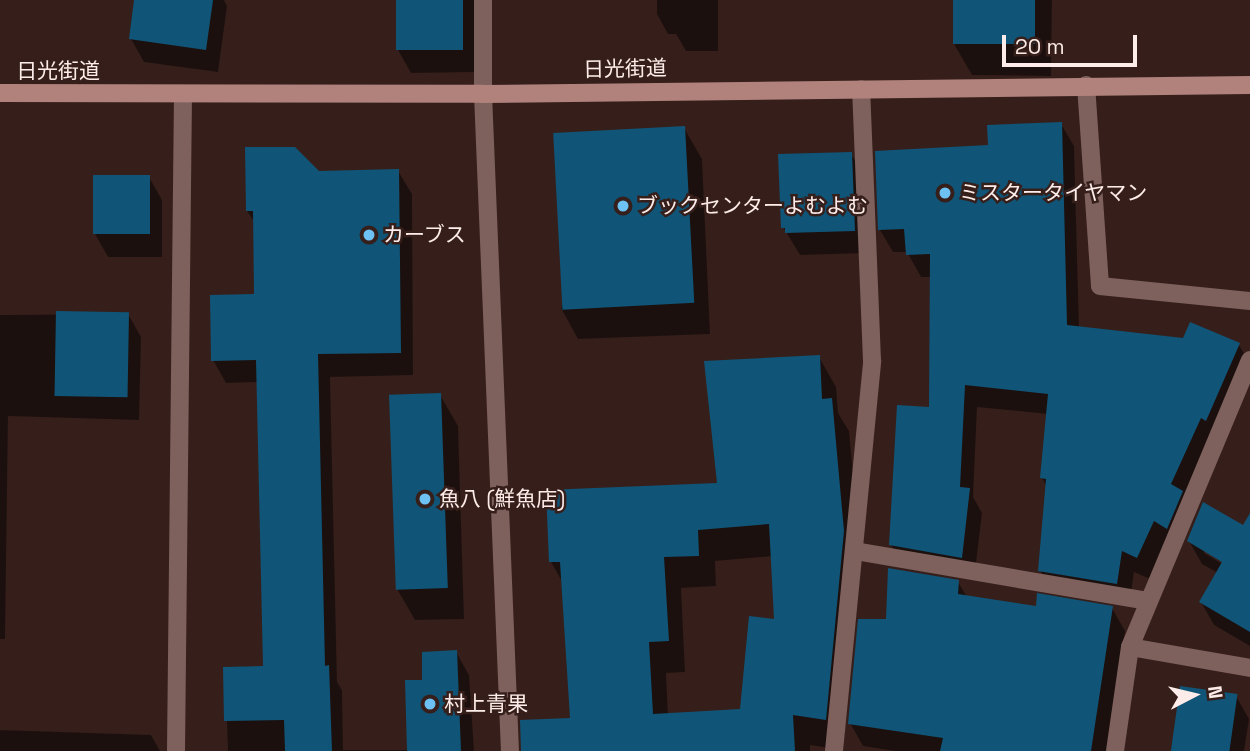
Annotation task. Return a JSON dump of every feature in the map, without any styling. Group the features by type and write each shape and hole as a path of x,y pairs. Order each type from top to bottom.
{"street":[{"path":"483,0 482,94 510,751"},
{"path":"1086,85 1100,286 1250,302"},
{"name":"日光街道","path":"0,93 482,94 1250,85"},
{"path":"834,751 872,361 861,89"},
{"path":"176,751 183,94"},
{"path":"1115,751 1130,646 1250,360"},
{"path":"855,551 1149,601"},
{"path":"1130,646 1250,668"}],"building":[{"path":"134,0 213,0 206,50 129,39"},
{"path":"396,0 463,0 463,50 396,50"},
{"path":"953,0 1035,0 1035,44 953,44"},
{"path":"1062,122 1067,325 1183,338 1190,322 1240,343 1206,421 1201,418 1171,484 1183,491 1167,529 1154,521 1137,558 1122,551 1117,584 1038,571 1046,479 1040,478 1048,394 965,385 960,487 970,488 962,558 889,545 897,405 929,407 930,254 906,255 904,229 878,230 875,151 988,145 987,125"},
{"path":"685,126 694,303 562,310 553,133"},
{"path":"245,147 295,147 319,171 399,169 401,353 318,354 325,666 329,665 332,751 285,751 284,720 224,721 223,667 263,666 256,360 211,361 210,295 254,294 253,211 246,211"},
{"path":"852,152 855,231 785,233 785,228 781,228 778,154"},
{"path":"93,175 150,175 150,234 93,234"},
{"path":"56,311 129,312 128,397 55,396"},
{"path":"820,355 822,399 832,398 844,531 826,720 793,715 795,751 521,751 520,720 570,718 560,562 549,562 546,490 717,483 704,361","holes":["769,524 774,619 749,616 740,709 653,714 649,642 669,641 664,557 699,556 698,530"]},
{"path":"441,393 448,588 396,590 389,395"},
{"path":"1203,502 1243,525 1250,513 1250,632 1199,602 1222,562 1187,541"},
{"path":"888,568 959,580 958,594 1036,606 1037,593 1113,606 1091,751 940,751 943,738 848,724 858,619 886,619"},
{"path":"457,650 461,751 407,751 405,680 422,680 422,652"},
{"path":"1180,686 1237,694 1229,751 1171,751"}],"place":[{"name":"ミスタータイヤマン","path":"945,193"},
{"name":"ブックセンターよむよむ","path":"623,206"},
{"name":"カーブス","path":"369,235"},
{"name":"魚八 (鮮魚店)","path":"425,499"},
{"name":"村上青果","path":"430,704"}]}
